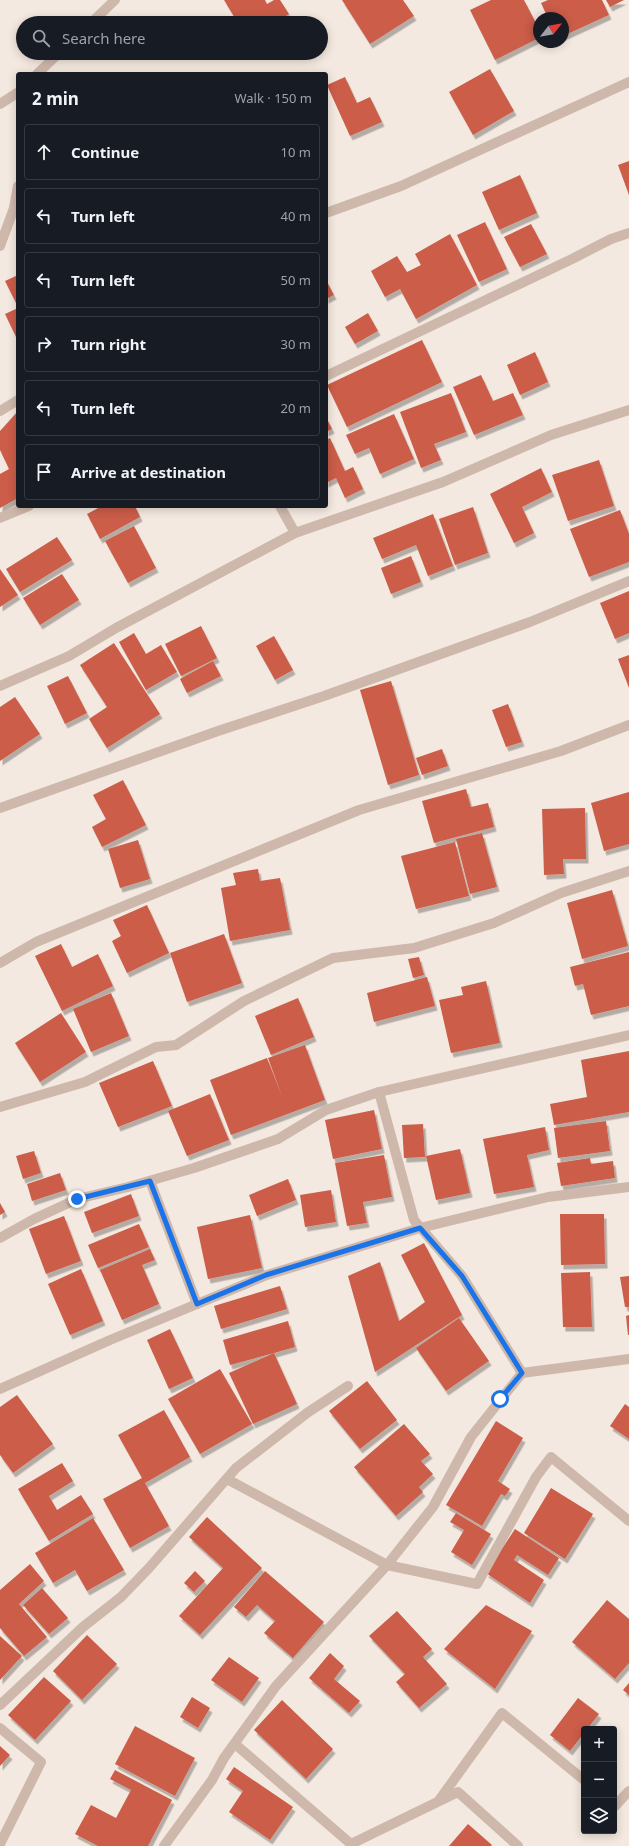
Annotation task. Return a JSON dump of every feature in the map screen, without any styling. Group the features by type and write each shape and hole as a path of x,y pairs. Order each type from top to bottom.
{"street":[{"path":"97,16 111,1"},
{"path":"39,72 52,60"},
{"path":"328,212 402,186 629,82"},
{"path":"0,104 16,93"},
{"path":"0,246 14,208 16,197"},
{"path":"328,375 611,239 629,232"},
{"path":"0,411 16,401"},
{"path":"0,686 68,656 122,625 295,533 443,482 551,435 629,410"},
{"path":"0,518 24,508"},
{"path":"281,508 295,533"},
{"path":"0,808 218,730 324,696 530,622 629,582"},
{"path":"0,963 36,942 359,810 561,751 629,725"},
{"path":"0,1107 85,1082 156,1048 176,1045 244,1001 333,958 414,948 434,943 494,923 561,893 629,871"},
{"path":"0,1238 34,1219 77,1199 150,1181 278,1139 302,1126 326,1110 379,1092 629,1036"},
{"path":"379,1092 414,1220 462,1276 522,1373"},
{"path":"150,1181 197,1304"},
{"path":"0,1389 266,1275 420,1228 548,1197 629,1187"},
{"path":"164,1846 212,1780 235,1744 276,1686 387,1565 433,1507 471,1436 522,1373 629,1359"},
{"path":"0,1705 83,1627 121,1597 149,1568 236,1468 307,1413 348,1386"},
{"path":"227,1479 387,1565 476,1584 536,1477 550,1457 629,1521"},
{"path":"439,1801 502,1713 581,1778"},
{"path":"0,1728 41,1762 0,1844"},
{"path":"235,1744 351,1844 458,1792 518,1846"},
{"path":"617,1804 629,1791"}],"building":[{"path":"224,0 265,0 267,4 274,0 280,0 289,14 286,16 234,16"},
{"path":"342,0 403,0 414,16 370,44"},
{"path":"491,0 524,0 533,17 533,41 495,60 470,10"},
{"path":"548,0 602,0 609,15 569,33 569,12 545,12 541,3"},
{"path":"606,0 624,0 610,7"},
{"path":"490,69 514,111 473,135 449,92"},
{"path":"345,77 357,103 370,97 382,122 350,136 328,85"},
{"path":"629,161 629,195 618,165"},
{"path":"520,175 537,213 499,230 482,192"},
{"path":"485,222 507,269 479,282 457,235"},
{"path":"531,224 547,254 520,267 504,237"},
{"path":"450,234 477,285 416,319 400,289 385,297 371,271 397,256 407,272 421,265 415,254"},
{"path":"16,276 16,303 5,281"},
{"path":"328,284 334,295 328,298"},
{"path":"16,309 16,337 5,314"},
{"path":"368,313 378,331 355,344 345,327"},
{"path":"422,340 442,382 347,427 328,385"},
{"path":"535,352 548,382 520,395 507,365"},
{"path":"481,375 493,401 513,393 523,415 474,435 453,387"},
{"path":"451,393 466,432 434,444 441,460 421,468 400,412"},
{"path":"16,413 16,499 0,508 0,474 9,469 0,450 0,431"},
{"path":"394,414 414,459 380,474 369,448 355,454 346,435"},
{"path":"328,421 332,429 328,431"},
{"path":"330,438 345,471 353,467 363,489 345,498 336,478 328,482 328,439"},
{"path":"599,460 614,506 568,521 552,475"},
{"path":"541,468 552,492 522,507 534,533 514,543 490,494"},
{"path":"473,507 488,553 455,565 439,519"},
{"path":"98,508 136,508 140,517 100,539 87,514"},
{"path":"620,510 629,534 629,562 589,577 570,529"},
{"path":"433,514 453,566 428,576 416,545 382,559 373,538"},
{"path":"134,526 156,568 128,583 105,541"},
{"path":"57,537 72,560 20,592 6,569"},
{"path":"411,556 421,582 391,594 381,568"},
{"path":"0,569 18,595 0,607"},
{"path":"62,574 79,600 40,625 23,598"},
{"path":"629,591 629,633 615,639 600,603"},
{"path":"201,626 217,658 181,676 165,644"},
{"path":"134,633 146,654 161,645 177,672 146,690 119,642"},
{"path":"274,636 293,670 275,680 256,646"},
{"path":"114,643 160,714 107,748 89,719 107,707 80,665"},
{"path":"629,655 629,688 618,659"},
{"path":"213,661 221,676 187,693 180,679"},
{"path":"68,676 87,713 65,724 47,686"},
{"path":"391,681 419,775 388,785 360,690"},
{"path":"15,697 40,734 0,761 0,707"},
{"path":"508,704 522,742 506,747 492,710"},
{"path":"442,749 448,766 422,775 416,758"},
{"path":"123,780 146,825 102,847 92,827 106,819 93,795"},
{"path":"466,789 471,807 488,803 494,827 434,843 422,801"},
{"path":"629,792 629,844 604,851 591,803"},
{"path":"585,808 586,859 563,859 564,874 544,875 542,809"},
{"path":"482,833 497,887 470,894 456,839"},
{"path":"138,840 150,879 120,888 108,849"},
{"path":"455,842 469,896 416,909 401,856"},
{"path":"258,869 260,881 280,878 290,930 230,941 221,888 236,885 233,873"},
{"path":"612,890 628,946 582,959 567,903"},
{"path":"147,905 169,953 127,973 112,941 121,936 113,920"},
{"path":"224,934 242,983 187,1002 170,953"},
{"path":"61,944 72,967 98,954 113,986 62,1011 35,956"},
{"path":"629,952 629,1006 591,1015 583,984 575,986 570,967"},
{"path":"419,957 424,975 413,978 408,959"},
{"path":"427,977 435,1006 374,1022 367,993"},
{"path":"486,981 500,1043 451,1053 439,1000 463,995 461,987"},
{"path":"111,993 129,1036 91,1052 73,1009"},
{"path":"298,998 314,1037 271,1055 255,1016"},
{"path":"61,1013 86,1052 40,1082 15,1043"},
{"path":"305,1045 325,1100 231,1135 210,1080 267,1058 283,1099 268,1058"},
{"path":"629,1051 629,1112 554,1125 550,1104 587,1097 581,1060"},
{"path":"153,1061 172,1106 118,1127 99,1083"},
{"path":"210,1094 229,1140 187,1156 168,1111"},
{"path":"374,1110 382,1149 333,1159 325,1120"},
{"path":"606,1121 610,1151 558,1158 554,1128"},
{"path":"423,1124 425,1157 404,1158 402,1125"},
{"path":"545,1127 549,1150 527,1155 534,1187 494,1194 483,1139"},
{"path":"460,1149 470,1193 436,1200 426,1156"},
{"path":"34,1151 41,1173 23,1179 16,1156"},
{"path":"384,1155 392,1197 363,1202 367,1223 347,1226 335,1163"},
{"path":"590,1158 591,1164 613,1161 615,1178 561,1186 557,1163"},
{"path":"60,1173 66,1190 32,1201 27,1184"},
{"path":"288,1179 296,1200 257,1216 249,1195"},
{"path":"331,1190 336,1222 305,1227 300,1195"},
{"path":"131,1194 139,1216 92,1233 84,1212"},
{"path":"0,1203 5,1212 0,1215"},
{"path":"560,1214 604,1214 605,1264 561,1265"},
{"path":"250,1215 262,1268 208,1279 197,1227"},
{"path":"64,1216 81,1261 46,1274 29,1229"},
{"path":"139,1224 149,1247 98,1268 88,1245"},
{"path":"424,1243 462,1315 375,1372 348,1276 380,1262 399,1321 425,1302 401,1255"},
{"path":"150,1249 155,1260 142,1265 159,1304 122,1320 100,1270"},
{"path":"81,1269 103,1321 70,1335 48,1284"},
{"path":"590,1272 592,1327 563,1327 561,1273"},
{"path":"629,1276 629,1307 625,1307 620,1277"},
{"path":"280,1286 287,1309 221,1329 214,1306"},
{"path":"629,1315 629,1335 628,1335 626,1316"},
{"path":"459,1318 489,1361 446,1391 416,1348"},
{"path":"288,1321 295,1347 230,1365 223,1340"},
{"path":"170,1329 193,1378 169,1389 147,1340"},
{"path":"274,1353 297,1404 253,1424 229,1373"},
{"path":"220,1369 252,1424 200,1454 168,1399"},
{"path":"367,1381 397,1420 360,1449 329,1411"},
{"path":"17,1395 53,1444 13,1473 0,1455 0,1407"},
{"path":"625,1404 629,1407 629,1439 610,1426"},
{"path":"164,1410 190,1457 145,1483 169,1526 130,1548 103,1499 142,1478 118,1435"},
{"path":"496,1421 523,1438 498,1481 510,1489 505,1496 501,1494 482,1526 446,1505"},
{"path":"404,1424 430,1454 421,1461 433,1474 419,1487 423,1492 396,1516 354,1467"},
{"path":"62,1463 73,1481 49,1496 57,1510 81,1495 93,1514 49,1541 18,1489"},
{"path":"551,1488 593,1514 565,1559 524,1533"},
{"path":"456,1513 491,1534 472,1565 451,1552 464,1530 450,1522"},
{"path":"207,1517 262,1568 200,1635 179,1616 223,1568 189,1537"},
{"path":"93,1518 124,1570 87,1591 75,1570 53,1583 35,1553"},
{"path":"515,1529 559,1558 548,1575 517,1555 514,1560 544,1580 530,1603 486,1573"},
{"path":"30,1564 44,1581 19,1604 47,1637 24,1656 0,1628 0,1590"},
{"path":"195,1571 205,1581 194,1592 184,1583"},
{"path":"265,1571 324,1622 293,1658 264,1633 275,1621 257,1605 246,1617 234,1607"},
{"path":"42,1588 68,1618 49,1634 23,1605"},
{"path":"607,1600 629,1619 629,1663 615,1679 572,1642"},
{"path":"486,1605 532,1631 495,1689 444,1649"},
{"path":"397,1611 432,1649 423,1657 447,1684 419,1708 396,1682 405,1674 369,1636"},
{"path":"87,1635 117,1664 82,1700 53,1671"},
{"path":"0,1636 22,1656 0,1680"},
{"path":"330,1653 344,1666 334,1679 360,1701 349,1713 309,1678"},
{"path":"229,1657 259,1678 242,1702 211,1680"},
{"path":"44,1677 71,1701 35,1740 8,1715"},
{"path":"629,1683 629,1695 623,1690"},
{"path":"192,1697 210,1708 198,1728 180,1717"},
{"path":"578,1698 599,1714 589,1726 581,1726 581,1737 570,1751 550,1735"},
{"path":"282,1700 333,1749 306,1779 254,1730"},
{"path":"135,1726 195,1758 175,1796 115,1764"},
{"path":"0,1746 10,1755 0,1766"},
{"path":"234,1767 293,1807 270,1840 229,1812 243,1791 226,1779"},
{"path":"115,1770 172,1800 148,1846 98,1846 75,1834 91,1805 116,1818 131,1790 110,1779"},
{"path":"468,1824 492,1845 449,1846"}],"route":[{"path":"77,1199 150,1181 197,1304 266,1275 420,1228 462,1276 522,1373 500,1399"}]}
